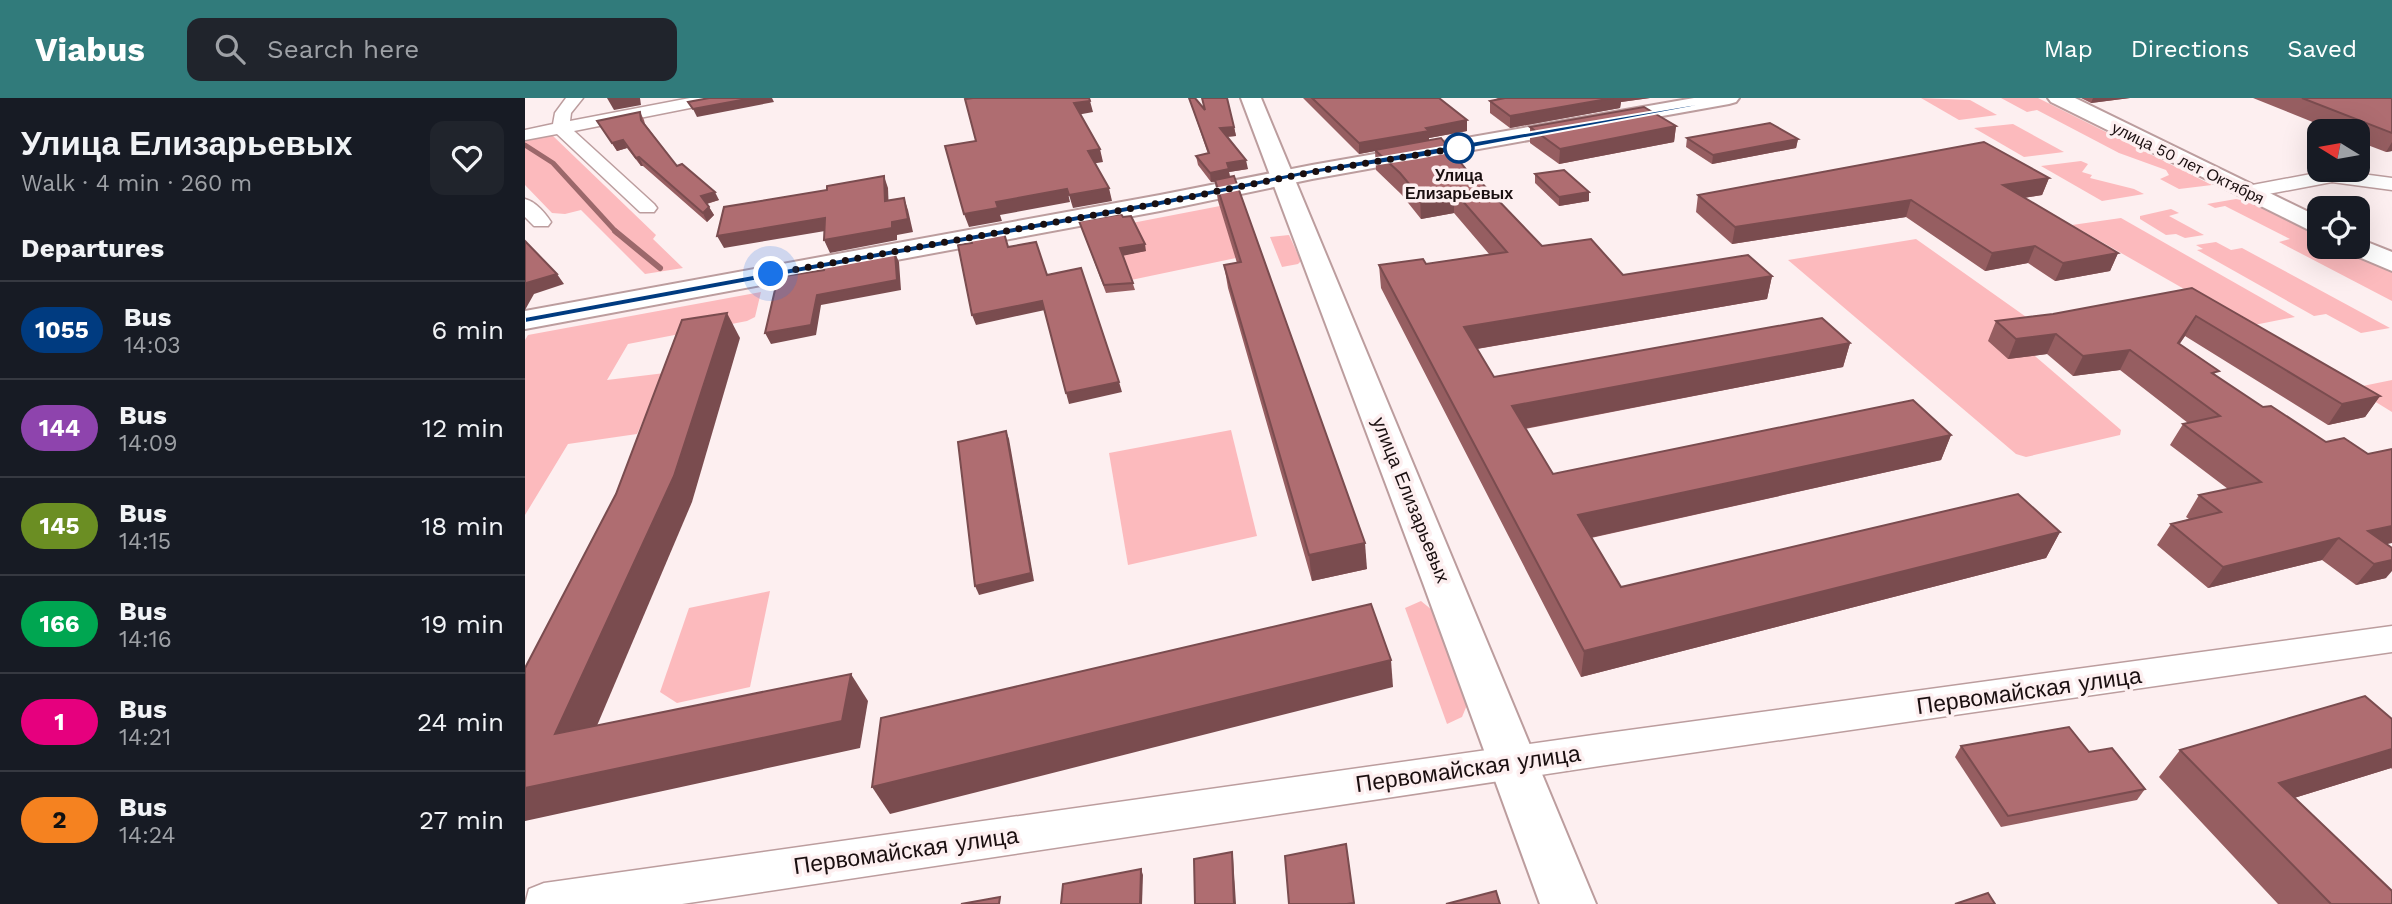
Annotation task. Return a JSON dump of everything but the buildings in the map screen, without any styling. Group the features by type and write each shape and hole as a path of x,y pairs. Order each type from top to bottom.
{"street":[{"path":"561,128 563,113 575,98"},
{"path":"525,135 715,98"},
{"name":"улица Елизарьевых","path":"1251,98 1568,904"},
{"name":"улица 50 лет Октября","path":"2058,98 2307,221"},
{"path":"525,320 1283,178 1723,99"},
{"path":"561,128 647,208"},
{"path":"2247,192 2332,176 2392,184"},
{"path":"525,205 541,222"},
{"path":"2370,252 2392,263"},
{"name":"Первомайская улица","path":"544,904 2392,639"}],"shaded area":[{"path":"1921,98 1970,100 1997,115 1959,120"},
{"path":"2001,98 2038,98 2212,185 2179,189 2160,179 2169,175 2166,170 2119,153 2037,110 2027,112"},
{"path":"2013,124 2064,152 2024,157 1974,128"},
{"path":"552,135 656,235 653,239 683,268 645,274 581,210 565,214 552,213 525,185 525,138"},
{"path":"2081,161 2088,164 2082,172 2092,175 2090,178 2144,194 2102,201 2041,166"},
{"path":"2236,199 2258,204 2307,228 2307,257 2279,242 2290,239 2225,206 2215,208 2207,204"},
{"path":"1220,206 1236,258 1131,280 1121,256 1132,223"},
{"path":"2171,209 2179,213 2169,216 2204,235 2185,238 2176,234 2166,235 2140,219 2140,216"},
{"path":"2121,218 2295,317 2249,326 2072,225"},
{"path":"1289,235 1301,261 1282,267 1270,237"},
{"path":"1916,239 2049,333 2014,338 2121,430 2120,435 2026,457 2016,454 1788,260"},
{"path":"2216,242 2231,250 2242,248 2390,328 2361,333 2326,314 2314,316 2197,250 2203,249 2196,245"},
{"path":"2312,259 2370,259 2392,270 2392,301"},
{"path":"761,292 755,317 747,321 628,344 607,380 665,373 637,434 568,444 525,515 525,340 528,335"},
{"path":"2392,380 2392,412 2353,388"},
{"path":"1231,430 1257,536 1128,565 1109,453"},
{"path":"770,591 750,687 677,703 660,692 689,608"},
{"path":"1421,601 1432,610 1467,705 1462,717 1447,724 1405,608"}],"waterway":[{"path":"525,145 553,163 616,232"},
{"path":"616,232 660,268"}],"bus line":[{"name":"1055","path":"525,320 1160,203 1312,172 1729,98"}],"place":[{"name":"Улица Елизарьевых","path":"1459,148"}],"route":[{"path":"771,274 1160,203 1312,172 1459,148"}]}
